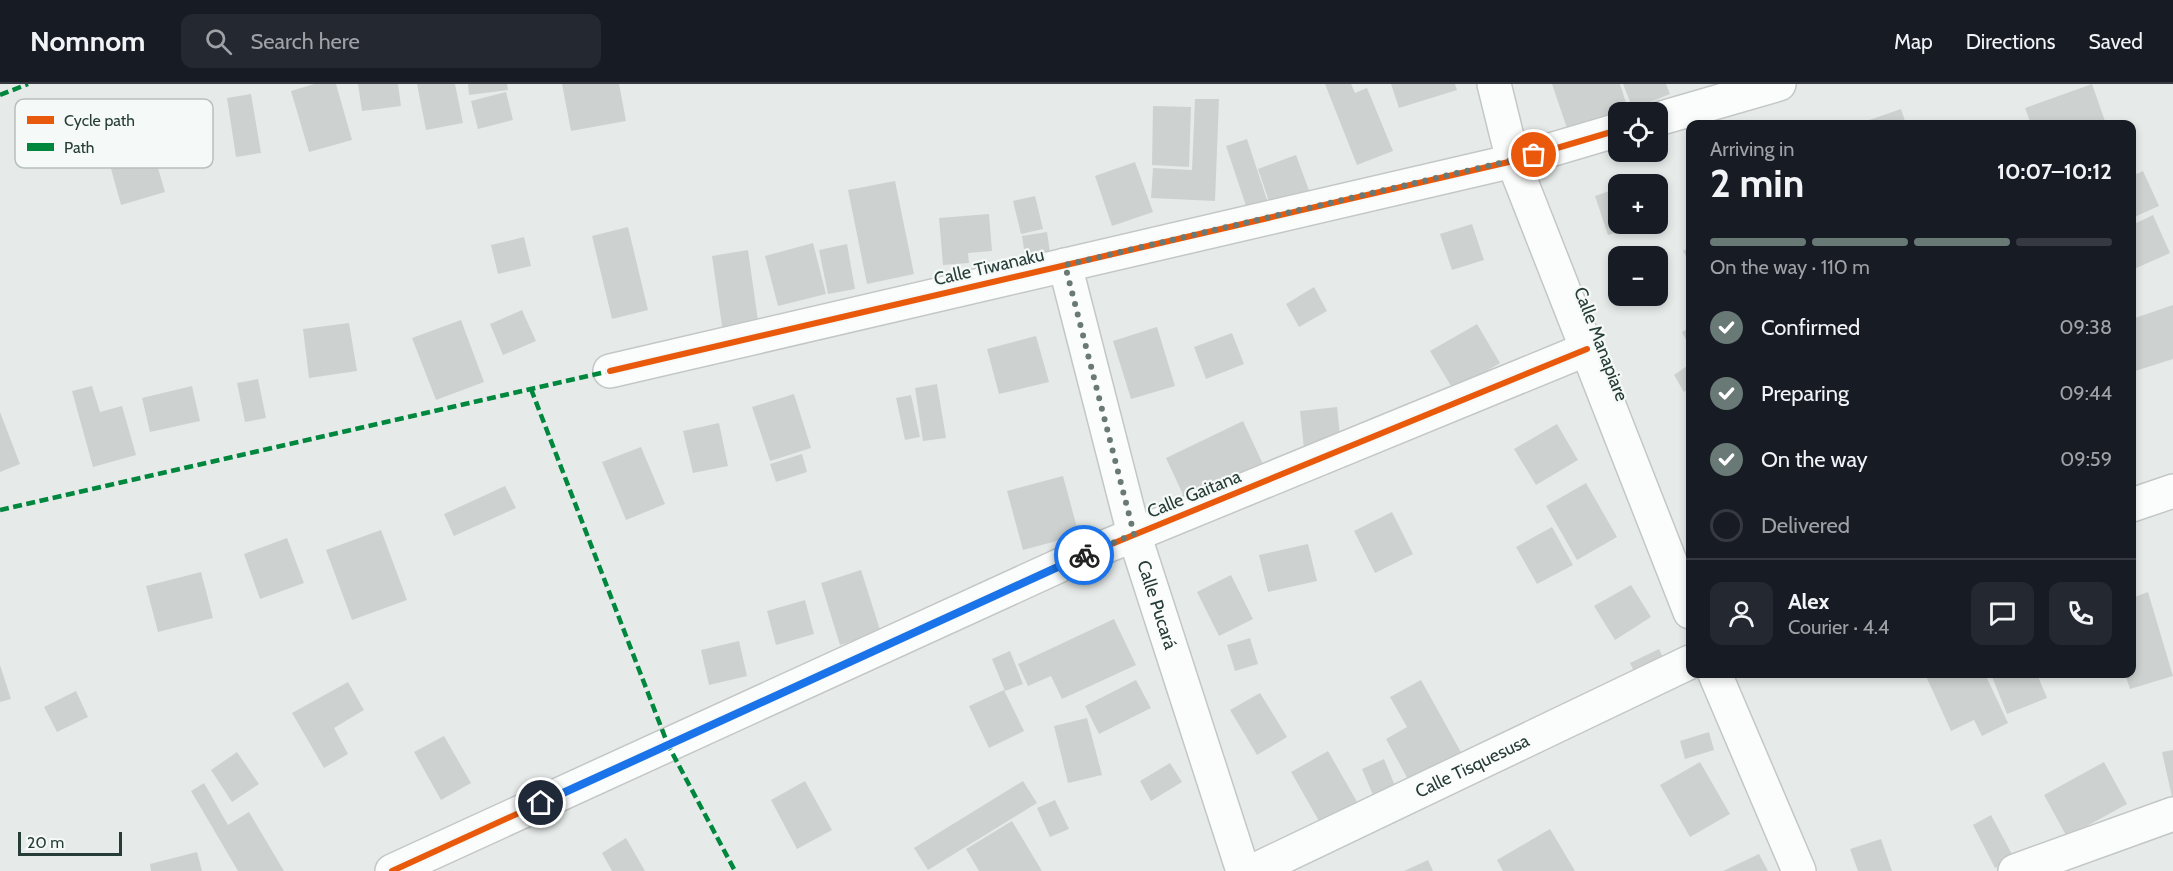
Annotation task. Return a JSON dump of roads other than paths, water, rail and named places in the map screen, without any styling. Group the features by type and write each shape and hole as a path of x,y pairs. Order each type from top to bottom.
{"street":[{"name":"Calle Manapiare","path":"1494,84 1513,161 1686,602"},
{"path":"1668,116 1779,84"},
{"name":"Calle Tiwanaku","path":"610,371 1513,161 1608,133"},
{"name":"Calle Pucará","path":"1065,265 1134,534 1243,871"},
{"name":"Calle Gaitana","path":"392,871 1063,564 1587,349"},
{"path":"2136,504 2173,491"},
{"name":"Calle Tisquesusa","path":"1253,871 1686,664"},
{"path":"1717,678 1799,871"},
{"path":"2015,871 2173,814"}]}
